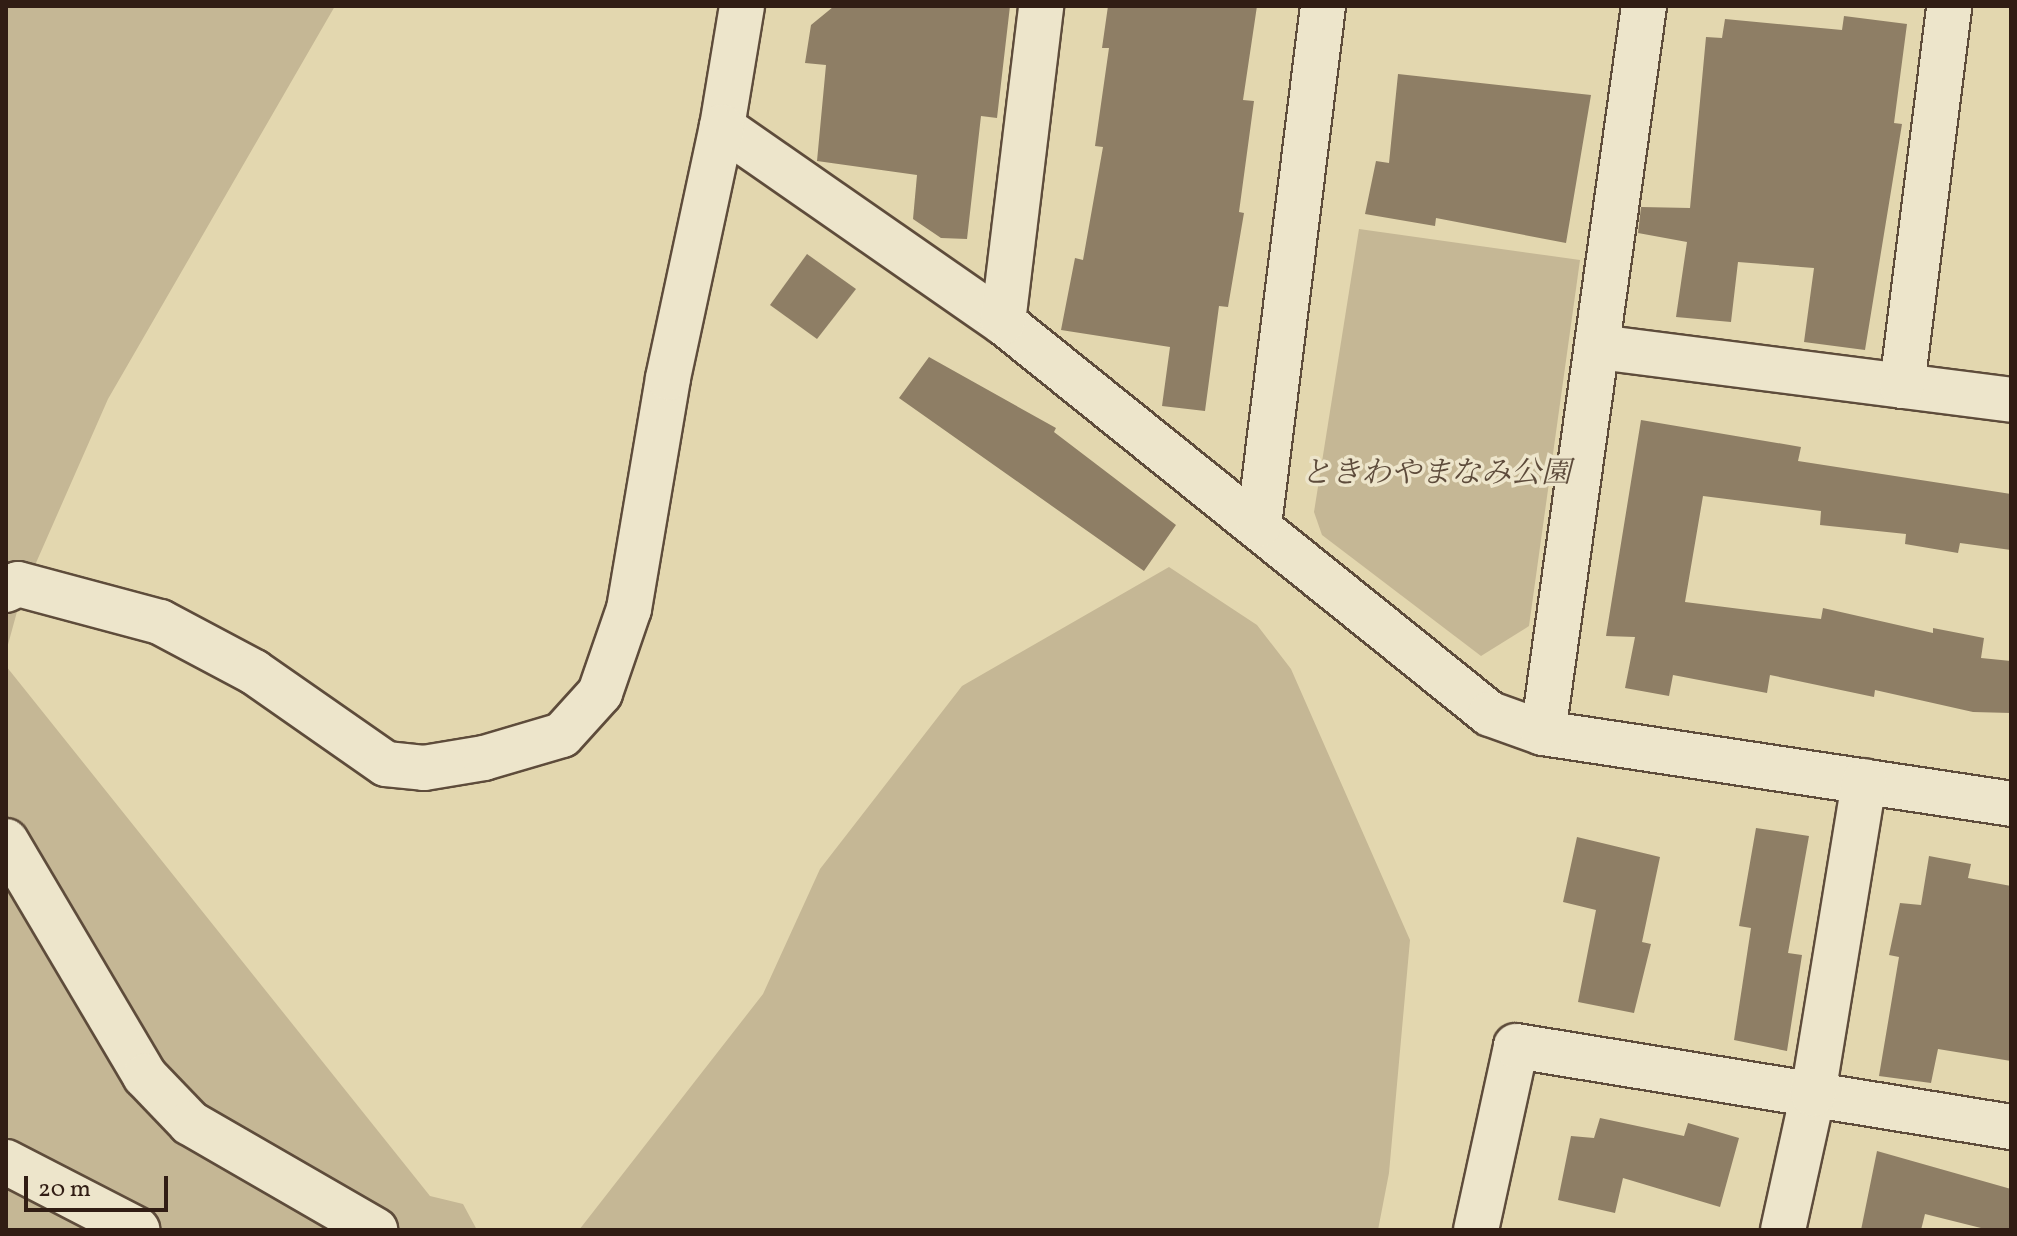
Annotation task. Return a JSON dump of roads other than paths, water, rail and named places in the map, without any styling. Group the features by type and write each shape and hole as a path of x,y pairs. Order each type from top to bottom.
{"street":[{"path":"6,590 18,584 160,622 254,672 386,764 439,765 562,735 600,693 629,609 668,378 722,127 742,6"},
{"path":"1003,322 1041,6"},
{"path":"1259,525 1323,6"},
{"path":"1543,733 1644,6"},
{"path":"1902,386 1949,6"},
{"path":"722,127 1003,322 1490,714 1543,733 2011,804"},
{"path":"1599,347 2011,400"},
{"path":"1783,1230 1813,1094 1864,781"},
{"path":"6,841 145,1076 181,1113 375,1230"},
{"path":"1476,1230 1516,1046 2011,1127"},
{"path":"6,1162 138,1230"}],"park label":[{"name":"ときわやまなみ公園","path":"1436,474"}]}
